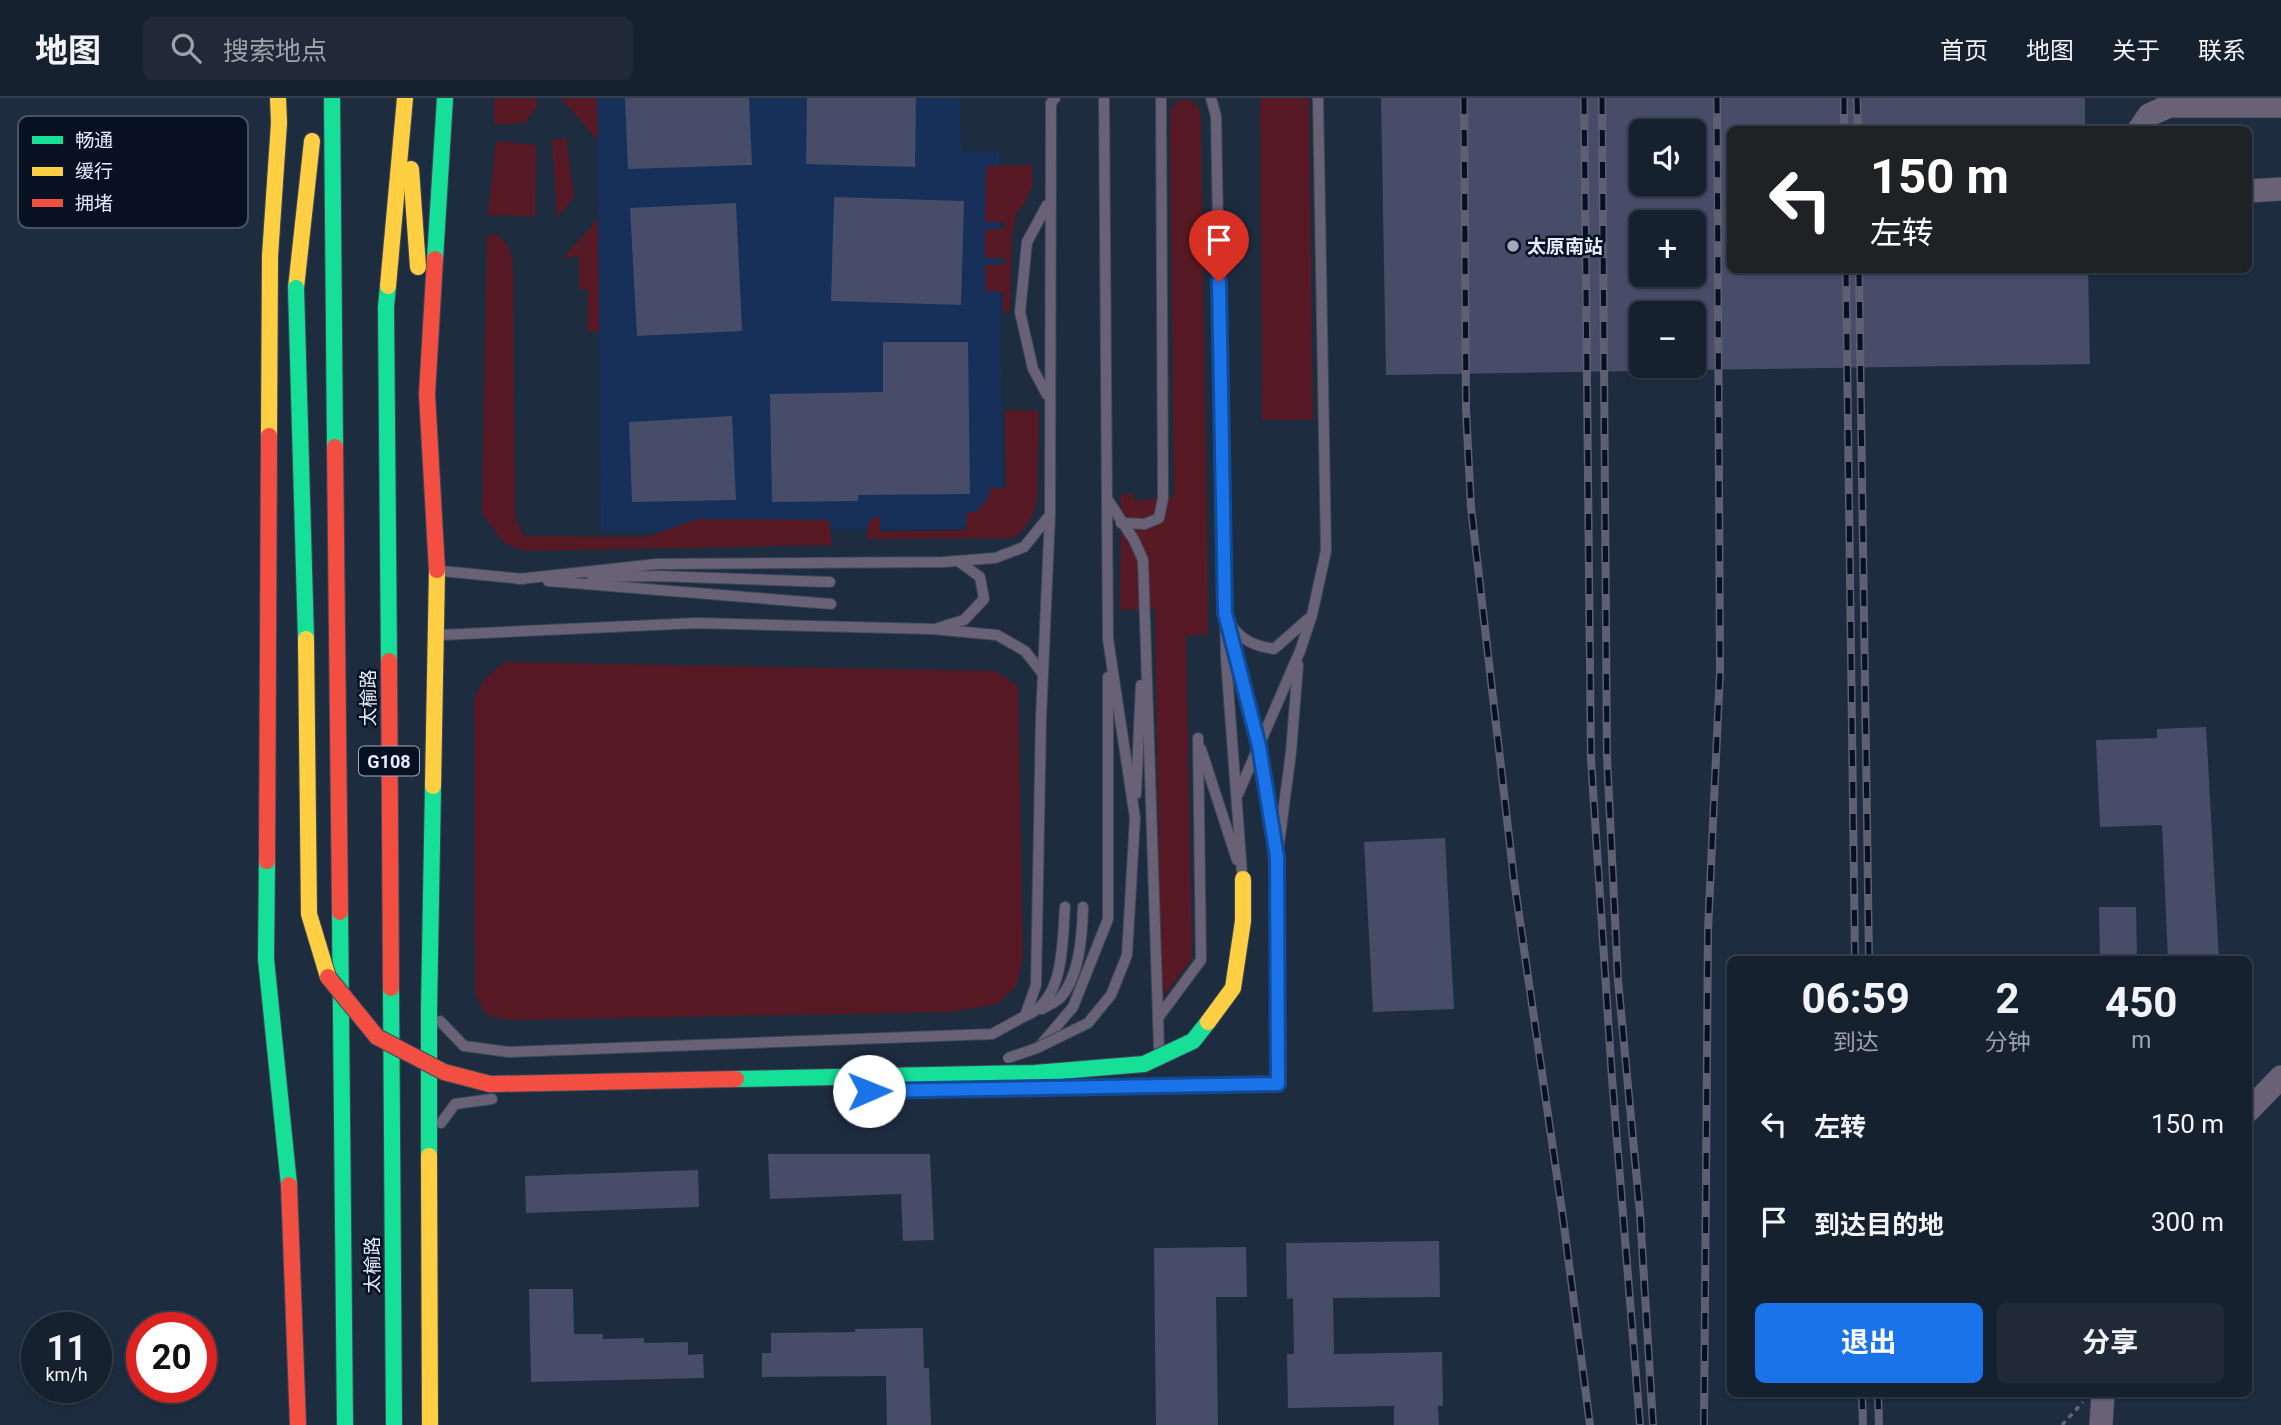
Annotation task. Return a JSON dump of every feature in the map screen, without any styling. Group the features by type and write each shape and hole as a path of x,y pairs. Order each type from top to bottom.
{"main road":[{"path":"278,98 296,288 305,573 309,914 328,977 377,1037 444,1072 490,1084 1035,1073 1144,1064 1193,1041 1233,988 1243,921 1243,879"},
{"name":"太榆路","path":"331,98 345,1425"},
{"path":"405,98 437,570 429,1009 430,1425"},
{"name":"太榆路","path":"394,1425 386,307 405,98"},
{"path":"427,394 445,98"},
{"path":"279,123 270,256 266,959 289,1185 298,1425"},
{"path":"296,288 313,125"},
{"path":"414,1356 430,1217"},
{"path":"407,1425 410,1397"}],"street":[{"path":"2142,126 2149,115 2169,106 2281,106"},
{"path":"2252,191 2281,189"},
{"path":"2252,1107 2281,1077"},
{"path":"2094,1397 2101,1425"}],"lane":[{"path":"1025,1016 1036,985 1043,674 1050,515 1049,202 1051,103 1055,98"},
{"path":"1002,1089 1073,1007 1108,919 1104,98"},
{"path":"1121,523 1145,524 1159,518 1163,498 1161,98"},
{"path":"1211,98 1216,116 1226,659 1243,879"},
{"path":"1237,797 1300,651 1312,615 1326,551 1318,98"},
{"path":"1049,202 1027,242 1020,312 1033,369 1049,398"},
{"path":"1107,499 1134,540 1143,560 1160,1086"},
{"path":"519,579 657,564 958,561 995,558 1024,547 1050,515"},
{"path":"932,629 964,620 984,599 980,577 958,561"},
{"path":"437,570 831,604"},
{"path":"519,579 657,576 830,582"},
{"path":"962,1074 1037,1048 1088,1023 1111,995 1127,955 1145,604"},
{"path":"1225,613 1234,630 1253,646 1274,649 1293,635 1312,615"},
{"path":"1225,613 1259,746 1277,857"},
{"path":"435,636 697,623 932,629 997,635 1025,651 1043,674"},
{"path":"1108,639 1135,818"},
{"path":"1068,1088 1278,1084 1277,857 1291,752 1300,651"},
{"path":"1158,1018 1201,960 1198,738 1243,879"},
{"path":"1038,1011 1050,994 1061,964 1065,907"},
{"path":"429,1009 464,1046 509,1052 992,1034 1060,998 1082,946 1083,907"},
{"path":"429,1139 455,1104 508,1098"}],"path":[{"path":"2062,1425 2094,1397"}],"shaded area":[{"path":"494,98 536,98 537,106 525,123 494,125"},
{"path":"561,98 597,98 598,141"},
{"path":"597,98 960,98 961,152 999,152 1002,487 962,529 601,531"},
{"path":"1260,98 1309,98 1313,420 1262,420"},
{"path":"1188,99 1198,106 1201,117 1208,634 1186,636 1192,959 1161,999 1155,609 1120,610 1121,494 1132,494 1135,501 1174,497 1170,128 1171,109 1177,101"},
{"path":"566,138 574,197 557,218 552,140"},
{"path":"496,141 536,145 535,216 488,215"},
{"path":"1032,165 1032,186 1026,201 1016,214 1012,234 1010,312 1003,312 1003,292 986,291 985,265 1005,264 1006,258 985,258 985,230 1005,228 1005,222 985,222 986,166"},
{"path":"598,219 599,332 587,331 588,289 579,290 579,256 563,258"},
{"path":"496,234 508,245 513,262 515,516 524,536 647,537 697,519 829,520 832,545 524,551 503,542 482,513 487,236"},
{"path":"1005,410 1039,411 1037,500 1026,526 1014,538 867,539 868,525 873,517 880,518 880,532 966,530 967,512 976,512 988,498 991,488 1006,488"},
{"path":"504,662 995,671 1018,686 1023,958 1016,986 997,1004 949,1012 506,1020 485,1014 475,994 474,699 483,681"}],"building":[{"path":"625,98 749,98 752,165 628,169"},
{"path":"807,98 916,98 915,167 806,164"},
{"name":"太原南站","path":"1381,98 2085,98 2085,126 1727,126 1727,273 2088,273 2090,364 1706,370 1706,301 1629,301 1629,371 1386,375"},
{"path":"834,197 964,201 961,305 831,301"},
{"path":"736,203 742,331 637,336 630,208"},
{"path":"883,342 968,342 970,494 858,495 858,501 772,502 770,394 883,392"},
{"path":"732,416 736,500 632,502 629,422"},
{"path":"2206,727 2219,956 2168,956 2162,825 2100,827 2096,740 2157,738 2157,729"},
{"path":"1445,838 1454,1009 1373,1012 1364,842"},
{"path":"2099,907 2136,907 2137,956 2100,956"},
{"path":"768,1154 930,1154 934,1240 903,1241 901,1194 770,1199"},
{"path":"698,1170 699,1207 526,1213 525,1176"},
{"path":"1439,1241 1440,1297 1333,1298 1334,1354 1442,1352 1443,1406 1438,1406 1439,1425 1394,1425 1394,1406 1288,1408 1287,1354 1294,1354 1293,1298 1287,1299 1286,1243"},
{"path":"1246,1247 1247,1297 1216,1297 1218,1425 1156,1425 1154,1248"},
{"path":"529,1289 573,1289 574,1334 603,1334 603,1339 644,1338 644,1343 688,1342 688,1355 703,1354 704,1378 531,1382"},
{"path":"923,1328 924,1368 929,1368 931,1425 887,1425 886,1376 762,1377 762,1353 771,1353 771,1333"}],"railway":[{"path":"1464,98 1466,409 1471,507 1514,880 1590,1425"},
{"path":"1584,98 1591,759 1612,1078 1640,1425"},
{"path":"1602,98 1607,757 1618,980 1640,1213 1653,1425"},
{"path":"1704,1425 1708,931 1720,671 1717,98"},
{"path":"1844,98 1844,126"},
{"path":"1857,98 1858,126"},
{"path":"1846,273 1855,956"},
{"path":"1859,273 1869,956"},
{"path":"1862,1397 1863,1425"},
{"path":"1878,1397 1879,1425"}],"traffic: fast":[{"path":"332,98 335,447"},
{"path":"435,259 445,98"},
{"path":"388,286 389,661"},
{"path":"296,288 306,639"},
{"path":"429,1156 433,786"},
{"path":"267,861 266,959 289,1185"},
{"path":"340,912 345,1425"},
{"path":"391,988 394,1425"},
{"path":"736,1079 1035,1073 1144,1064 1193,1041 1208,1022"}],"traffic: slow":[{"path":"269,436 270,256 279,123 278,98"},
{"path":"388,286 405,98"},
{"path":"296,288 312,141"},
{"path":"411,169 418,267"},
{"path":"433,786 437,570"},
{"path":"306,639 309,914 328,977"},
{"path":"1208,1022 1233,988 1243,921 1243,879"},
{"path":"429,1156 430,1425"}],"traffic: jam":[{"path":"435,259 427,394 437,570"},
{"path":"267,861 269,436"},
{"path":"335,447 340,912"},
{"path":"389,661 391,988"},
{"path":"328,977 377,1037 444,1072 490,1084 736,1079"},
{"path":"289,1185 298,1425"}],"place":[{"name":"太原南站","path":"1513,246"}],"route":[{"path":"869,1091 1278,1084 1277,857 1259,746 1225,613 1219,282"}]}
